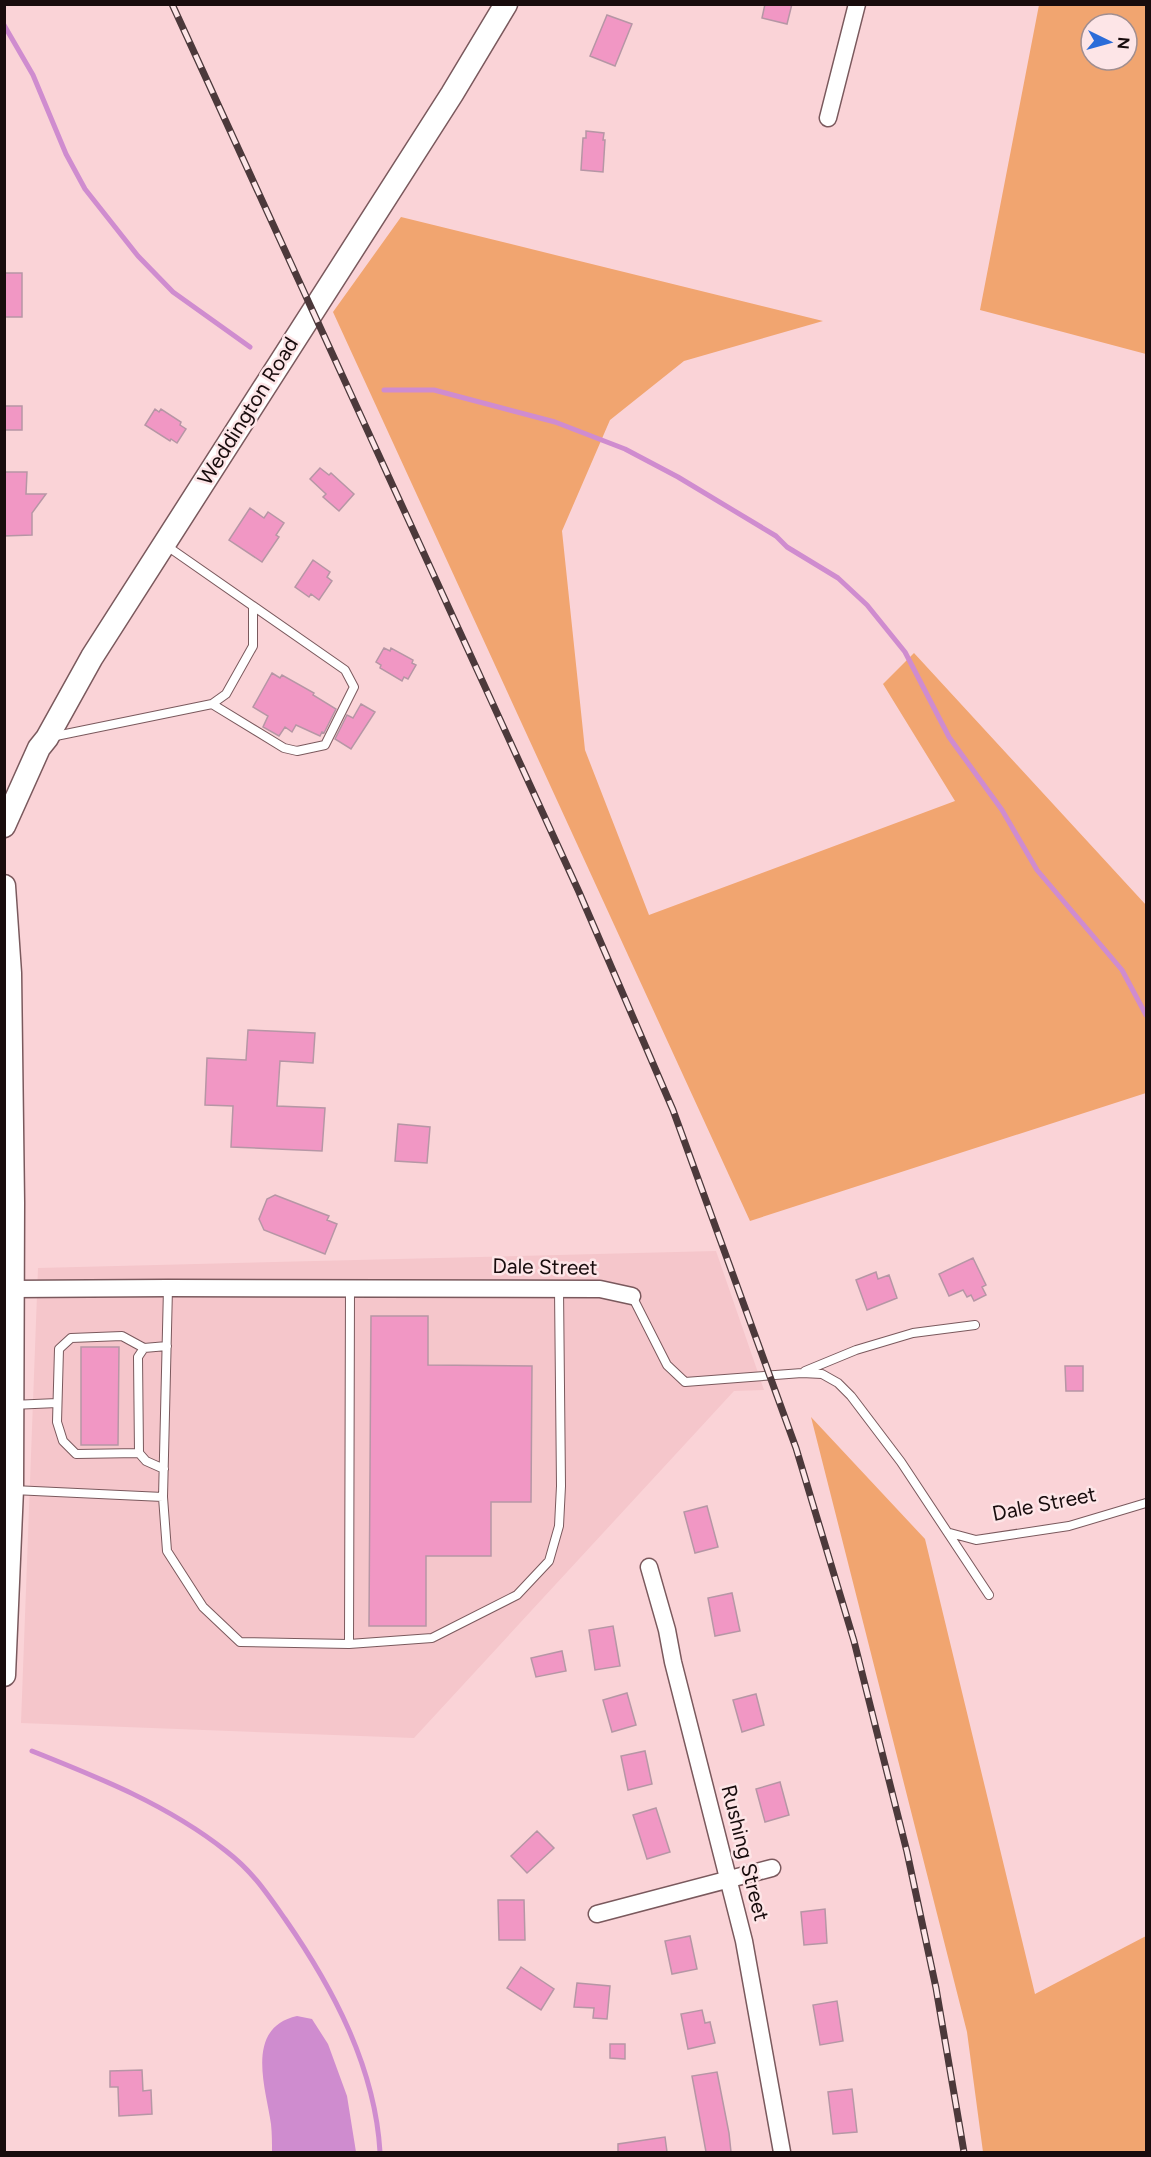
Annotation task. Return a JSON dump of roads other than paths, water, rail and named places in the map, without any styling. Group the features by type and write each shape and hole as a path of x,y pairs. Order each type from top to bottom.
{"main road":[{"name":"Weddington Road","path":"4,826 39,748 47,738 92,657 452,94 506,4"},
{"path":"4,886 10,973 12,1289 12,1405 4,1675"}],"street":[{"path":"828,118 857,4"},
{"name":"Dale Street","path":"12,1289 168,1287 600,1289 632,1296"},
{"name":"Rushing Street","path":"648,1568 667,1630 672,1662 744,1941 782,2152"},
{"path":"597,1914 772,1868"}],"lane":[{"path":"164,544 345,670 354,687 325,745 306,750 297,751 284,748 212,704"},
{"path":"47,738 212,704 226,694 253,646 253,607"},
{"path":"168,1287 163,1497 167,1551 203,1607 240,1642 349,1644 432,1638 517,1595 549,1560 559,1526 561,1486 559,1289"},
{"path":"349,1644 350,1288"},
{"name":"Dale Street","path":"632,1296 667,1365 685,1382 802,1372 822,1374 838,1383 851,1396 902,1462 988,1595"},
{"path":"802,1372 856,1350 913,1333 975,1325"},
{"path":"139,1453 76,1454 63,1440 57,1422 59,1349 71,1338 122,1336 144,1348 167,1346"},
{"path":"144,1348 138,1357 139,1453 146,1461 164,1469"},
{"path":"12,1405 57,1403"},
{"path":"10,1483 163,1497"},
{"name":"Dale Street","path":"950,1533 976,1540 1069,1526 1146,1503"}],"waterway":[{"path":"4,25 33,75 66,154 85,189 138,256 173,292 250,347"},
{"path":"384,390 434,390 555,422 625,449 678,477 776,536 787,547 838,578 867,605 905,652 949,737 1002,810 1037,870 1122,970 1146,1015"},
{"path":"32,1751 108,1782 157,1806 204,1835 251,1874 303,1945 349,2029 370,2089 380,2152"}],"railway":[{"path":"172,4 579,892 673,1110 796,1448 854,1641 907,1852 936,1988 964,2152"}]}
